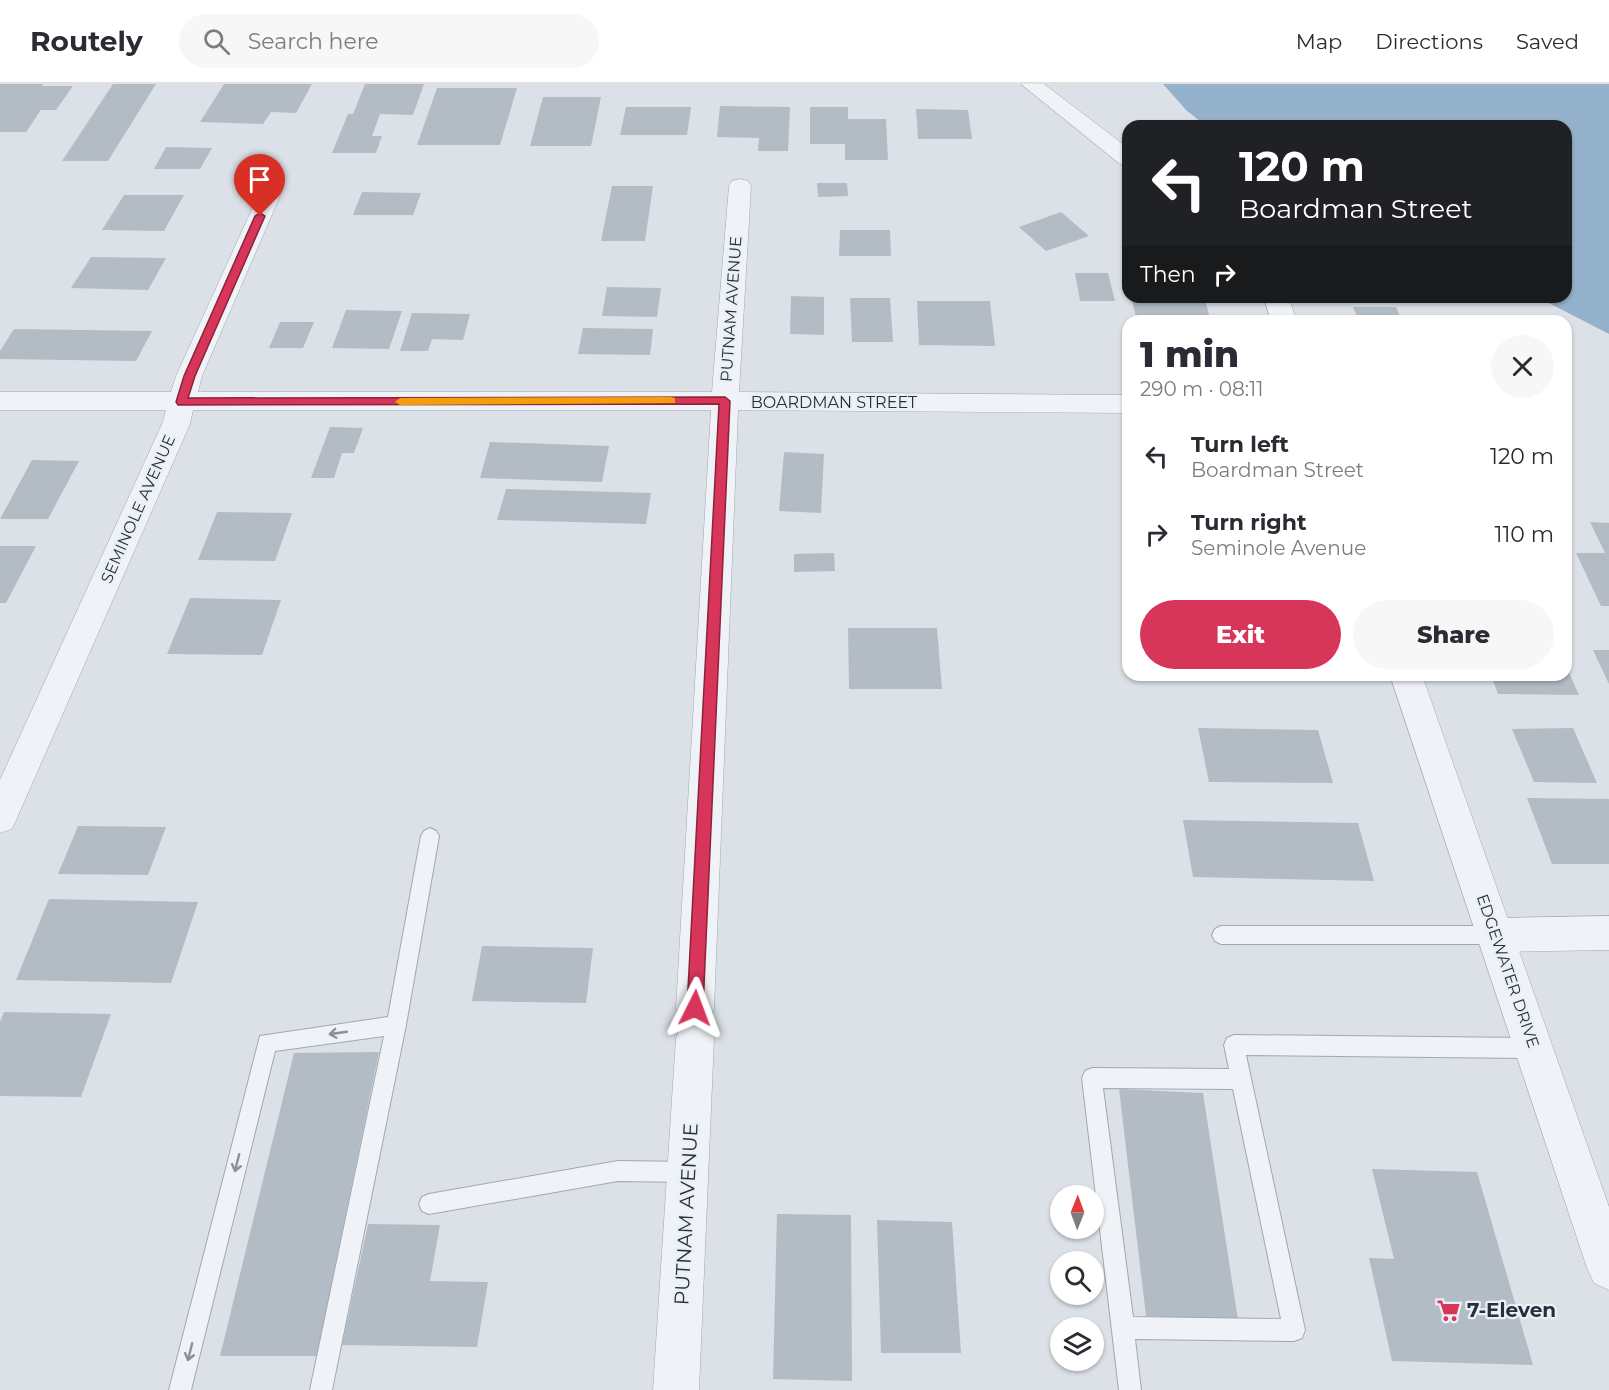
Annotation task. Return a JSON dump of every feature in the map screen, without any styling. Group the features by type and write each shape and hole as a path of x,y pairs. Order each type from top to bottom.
{"street":[{"path":"1031,84 1122,154"},
{"name":"PUTNAM AVENUE","path":"676,1390 725,401 740,186"},
{"name":"SEMINOLE AVENUE","path":"0,818 172,434 189,376 269,196"},
{"name":"BOARDMAN STREET","path":"0,400 1122,404"},
{"name":"EDGEWATER DRIVE","path":"1408,681 1609,1268"},
{"path":"1496,935 1609,933"}],"lane":[{"path":"321,1390 396,1024 430,836"},
{"path":"1221,935 1496,935"},
{"path":"180,1390 267,1043 396,1024"},
{"path":"1123,1328 1294,1330 1234,1044 1534,1048"},
{"path":"1130,1390 1092,1078 1242,1079"},
{"path":"429,1204 618,1171 688,1172"}],"water":[{"path":"1163,84 1609,84 1609,334 1549,303 1572,303 1572,120 1198,120 1186,110"}],"building":[{"path":"0,84 73,86 56,110 41,110 26,132 0,132"},
{"path":"113,84 156,84 108,161 62,161"},
{"path":"224,84 312,84 296,113 271,112 263,124 200,122"},
{"path":"365,84 424,84 413,115 380,114 372,136 382,136 376,153 332,153 348,114 353,114"},
{"path":"437,88 517,88 500,145 417,145"},
{"path":"543,97 601,97 591,146 530,146"},
{"path":"720,106 790,107 788,151 758,151 759,138 717,137"},
{"path":"626,107 691,107 687,135 620,135"},
{"path":"810,107 848,107 848,119 886,119 888,160 845,160 845,144 810,144"},
{"path":"916,109 968,110 972,139 918,139"},
{"path":"166,147 212,148 200,169 154,169"},
{"path":"817,183 847,183 848,196 818,197"},
{"path":"612,186 653,186 645,241 601,241"},
{"path":"362,192 421,193 413,215 353,215"},
{"path":"124,195 184,195 164,231 102,230"},
{"path":"1061,212 1089,236 1046,251 1019,227"},
{"path":"840,230 890,230 891,256 839,256"},
{"path":"91,257 166,258 148,290 71,288"},
{"path":"1075,273 1108,273 1115,301 1080,301"},
{"path":"607,287 661,288 657,317 602,316"},
{"path":"791,296 824,297 824,335 790,334"},
{"path":"850,298 890,298 893,342 852,342"},
{"path":"917,301 990,301 995,346 919,345"},
{"path":"1132,303 1206,303 1209,315 1136,315"},
{"path":"1353,307 1396,307 1399,315 1356,315"},
{"path":"346,310 402,311 389,349 332,348"},
{"path":"412,313 470,314 463,340 432,339 428,351 400,351"},
{"path":"280,322 314,322 303,348 269,348"},
{"path":"583,328 653,329 650,355 578,354"},
{"path":"14,329 152,331 136,361 0,359 0,351"},
{"path":"330,427 363,428 354,453 342,453 334,478 311,478"},
{"path":"490,442 609,446 602,482 480,478"},
{"path":"784,452 824,454 821,513 779,511"},
{"path":"32,460 79,461 48,519 0,519"},
{"path":"506,489 651,493 646,524 497,520"},
{"path":"217,512 292,513 275,561 198,560"},
{"path":"1590,522 1609,523 1609,606 1601,606 1576,553 1605,553"},
{"path":"0,546 36,546 6,603 0,603"},
{"path":"834,553 835,571 794,572 794,554"},
{"path":"190,598 281,600 262,655 167,654"},
{"path":"848,628 937,628 942,689 849,689"},
{"path":"1593,650 1609,650 1609,684"},
{"path":"1572,679 1579,695 1498,694 1493,681"},
{"path":"1198,728 1318,730 1333,783 1209,782"},
{"path":"1573,728 1597,783 1534,782 1512,729"},
{"path":"1527,798 1609,799 1609,864 1552,864"},
{"path":"1183,820 1358,823 1374,881 1193,877"},
{"path":"78,826 166,827 148,875 58,874"},
{"path":"49,899 198,902 171,983 16,980"},
{"path":"482,946 593,948 586,1003 472,1001"},
{"path":"4,1012 111,1014 81,1097 0,1096 0,1022"},
{"path":"379,1052 317,1356 220,1356 294,1053"},
{"path":"1119,1089 1203,1093 1238,1320 1146,1316"},
{"name":"7-Eleven","path":"1372,1169 1477,1172 1533,1365 1392,1361 1369,1258 1394,1259"},
{"path":"777,1214 851,1215 852,1381 773,1379"},
{"path":"877,1220 952,1222 961,1353 881,1353"},
{"path":"368,1224 440,1225 430,1281 488,1282 477,1347 342,1345"}],"slow traffic":[{"path":"400,402 671,401"}],"place":[{"name":"7-Eleven","path":"1449,1310"}],"route":[{"path":"260,216 189,376 182,402 725,401 695,1008"}]}
